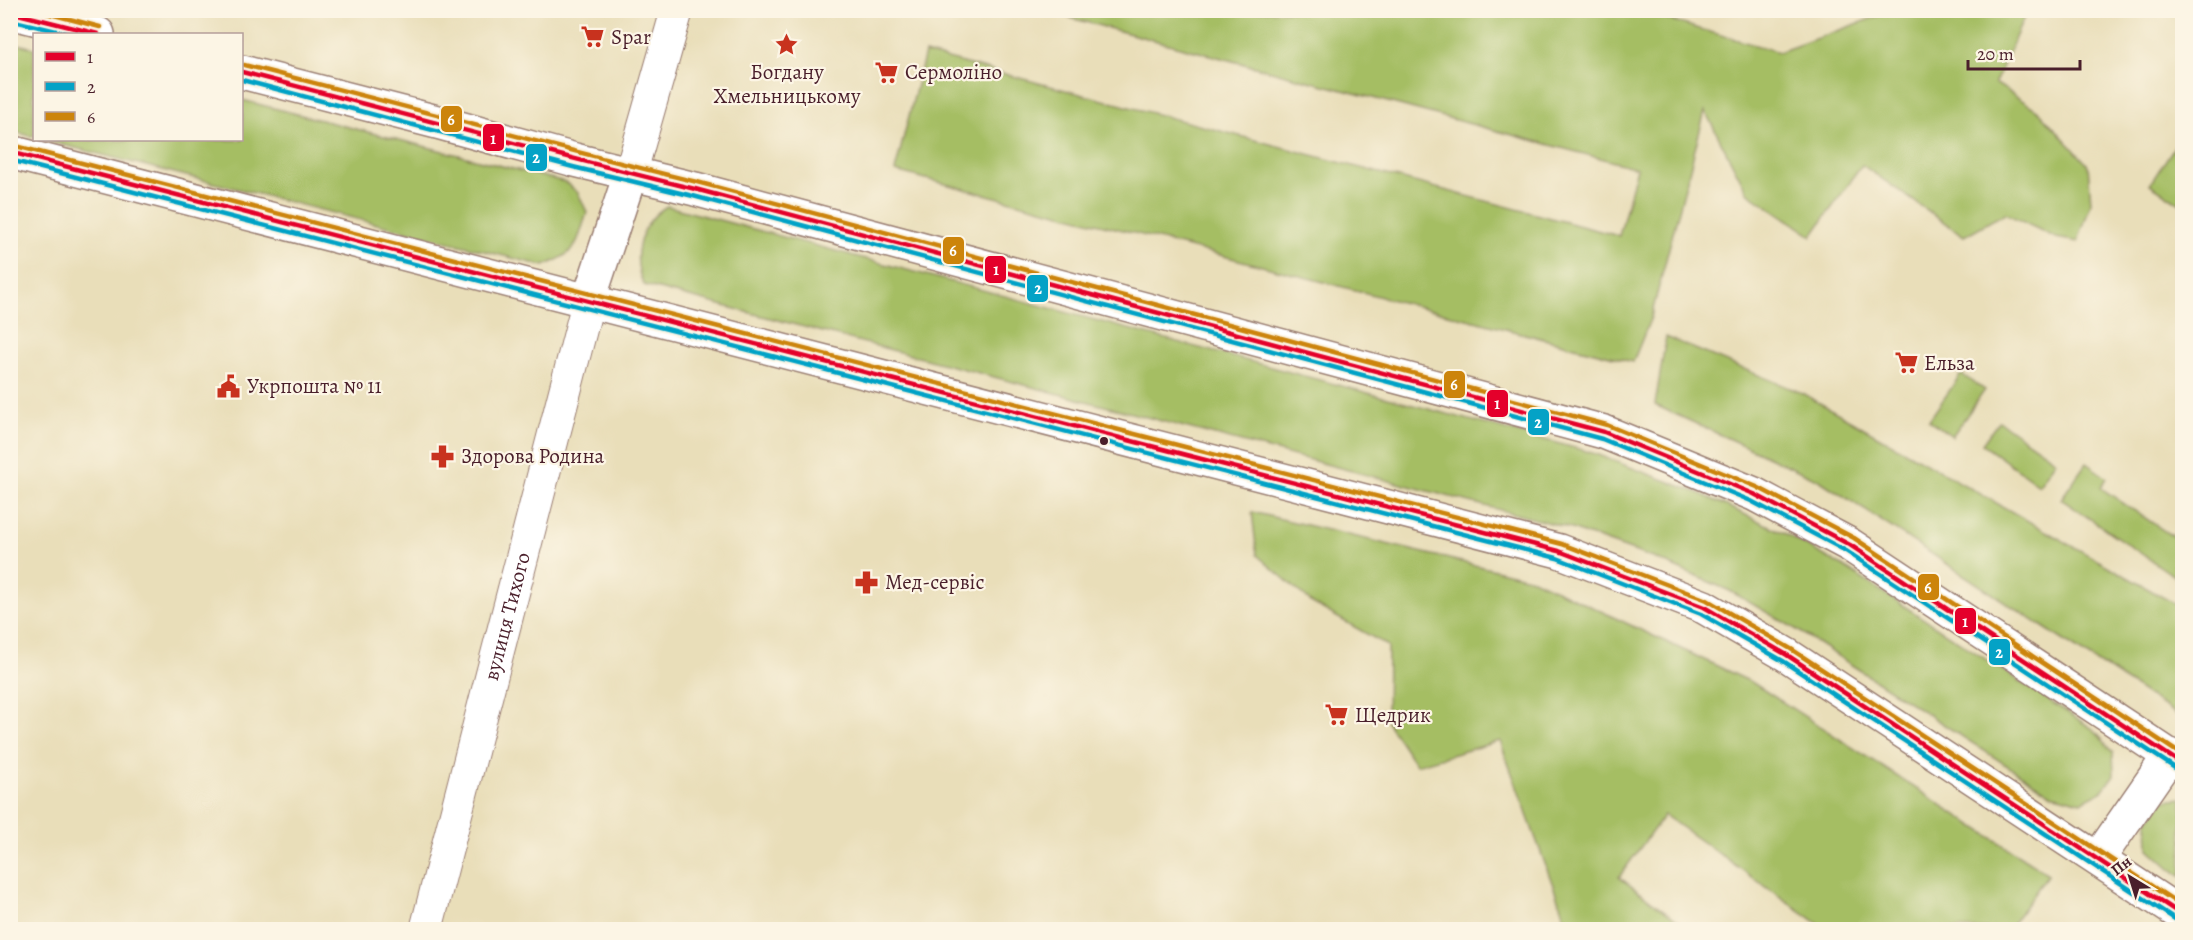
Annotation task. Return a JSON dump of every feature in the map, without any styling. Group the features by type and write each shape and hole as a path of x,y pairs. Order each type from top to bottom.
{"street":[{"path":"588,302 631,172 677,10"},
{"path":"10,12 94,33"},
{"path":"243,72 575,160 631,172 1604,432 1754,494 1850,545 2176,759 2098,860"},
{"path":"10,152 1559,551 1704,607 1787,655 2182,915"},
{"name":"вулиця Тихого","path":"426,930 588,302"}],"green space":[{"path":"1044,11 1638,11 1779,52 1892,11 2027,11 1995,83 2039,111 2088,165 2091,203 2078,242 2056,238 2005,213 1964,236 1862,165 1812,236 1747,192 1705,111 1651,317 1633,362 895,171 925,53 1619,236 1637,168"},
{"path":"10,42 33,48 33,137 11,131"},
{"path":"243,100 565,182 578,193 587,212 578,240 570,252 544,266 47,141 243,141"},
{"path":"2182,135 2182,205 2150,184"},
{"path":"667,206 1590,452 1699,493 1782,532 1844,567 2093,729 2113,752 2114,775 2102,791 2081,802 2051,794 1799,631 1730,591 1656,559 1569,528 644,285 638,263 640,241 650,221"},
{"path":"1666,337 1802,393 2182,608 2182,718 1819,480 1655,405"},
{"path":"1961,374 1985,390 1952,436 1929,420"},
{"path":"1999,421 2056,461 2039,485 1982,444"},
{"path":"2086,463 2107,478 2101,488 2182,543 2182,570 2177,578 2061,499"},
{"path":"1252,512 1533,579 1753,683 2048,874 2009,929 1826,929 1664,815 1619,877 1689,929 1569,929 1500,741 1416,765 1387,722 1388,646 1312,603 1257,555"},
{"path":"2182,798 2182,877 2149,849 2148,821 2164,800"}],"transit line":[{"name":"6","path":"35,10 100,27"},
{"name":"1","path":"10,12 94,33"},
{"name":"2","path":"10,20 65,33"},
{"name":"6","path":"244,65 697,182 1607,425 1757,487 1854,538 2182,755"},
{"name":"1","path":"243,72 695,189 1604,432 1754,494 1850,545 2182,764"},
{"name":"2","path":"243,80 573,167 693,196 1602,439 1751,501 1846,551 2178,770"},
{"name":"6","path":"12,145 1562,544 1707,600 1791,649 2182,906"},
{"name":"1","path":"10,152 1559,551 1704,607 1787,655 2182,915"},
{"name":"2","path":"10,160 1557,558 1701,614 1783,661 2178,921"}],"place":[{"name":"Spar","path":"593,37"},
{"name":"Богдану Хмельницькому","path":"787,44"},
{"name":"Сермоліно","path":"887,72"},
{"name":"Ельза","path":"1906,363"},
{"name":"Укрпошта № 11","path":"229,386"},
{"name":"Здорова Родина","path":"443,456"},
{"name":"Мед-сервіс","path":"867,582"},
{"name":"Щедрик","path":"1337,715"}]}
